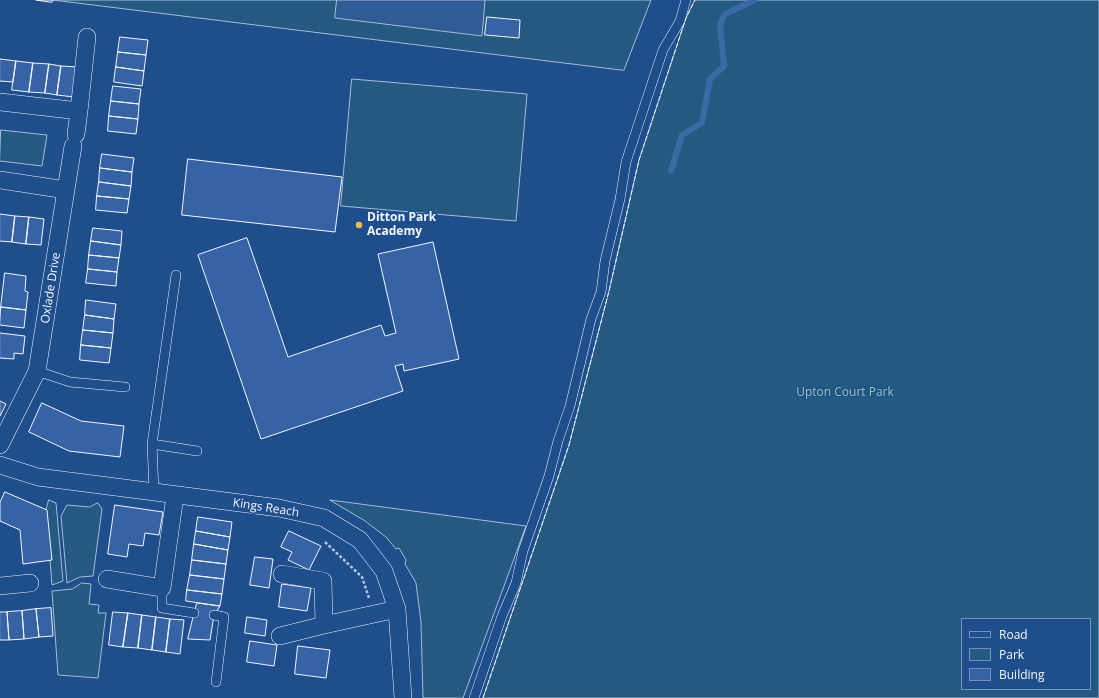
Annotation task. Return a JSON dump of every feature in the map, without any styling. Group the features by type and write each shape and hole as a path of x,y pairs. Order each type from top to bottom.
{"street":[{"name":"Oxlade Drive","path":"0,445 37,371 75,140 87,37"},
{"path":"0,102 79,111"},
{"path":"0,180 66,190"},
{"name":"Kings Reach","path":"0,465 38,477 175,496 279,508 324,518 360,540 384,571 398,609 403,698"},
{"path":"107,579 162,588 175,496"},
{"path":"282,574 323,581 324,626"},
{"path":"0,586 30,582"},
{"path":"280,636 398,609"}],"lane":[{"path":"474,698 502,616 516,583 523,551 550,476 558,441 570,406 591,319 600,292 605,261 620,199 626,162 663,50 680,21 686,0"},
{"path":"154,492 152,444 176,275"},
{"path":"37,371 70,382 125,387"},
{"path":"152,444 198,451"},
{"path":"162,588 162,608 194,613"},
{"path":"214,615 224,617 216,682"}],"green space":[{"path":"53,0 651,0 624,70"},
{"name":"Upton Court Park","path":"695,0 1099,0 1099,698 483,698 569,445 609,291 639,160 686,18"},
{"path":"352,79 527,94 516,221 341,206"},
{"path":"1,130 47,135 42,166 0,161"},
{"path":"49,500 56,503 63,581 52,585 46,510"},
{"path":"330,500 526,526 463,698 423,698 421,622 416,583 405,564 406,560 399,548 396,549 386,537 365,521"},
{"path":"98,503 102,509 93,576 80,577 67,583 61,516 67,505 89,507"},
{"path":"82,583 91,584 89,604 99,605 98,613 106,613 98,678 58,675 52,591 72,589"}],"shaded area":[{"path":"337,0 485,0 482,36 335,18"}],"building":[{"path":"36,0 53,0 52,2"},
{"path":"487,17 520,20 519,38 485,35"},
{"path":"120,37 148,40 146,55 118,52"},
{"path":"118,52 146,55 144,71 116,67"},
{"path":"0,59 16,61 13,82 0,81"},
{"path":"16,61 33,63 29,92 12,90"},
{"path":"33,63 49,64 45,93 29,92"},
{"path":"49,64 61,66 57,95 45,93"},
{"path":"61,66 78,67 74,97 57,95"},
{"path":"116,67 144,71 142,86 114,82"},
{"path":"113,86 141,89 139,104 111,101"},
{"path":"111,101 139,104 138,119 109,116"},
{"path":"109,116 138,119 136,134 108,131"},
{"path":"102,154 134,158 132,172 100,168"},
{"path":"188,159 342,177 335,232 182,215"},
{"path":"100,168 132,172 131,186 99,182"},
{"path":"99,182 131,186 129,199 97,196"},
{"path":"97,196 129,199 127,213 96,210"},
{"path":"0,214 15,216 12,242 0,241"},
{"path":"15,216 29,217 26,244 12,242"},
{"path":"29,217 44,219 41,245 26,244"},
{"path":"93,228 122,231 121,245 91,241"},
{"path":"247,238 288,357 381,325 385,336 396,333 378,254 433,242 459,359 404,371 403,364 395,366 403,391 261,439 198,255"},
{"path":"91,241 121,245 119,258 89,255"},
{"path":"89,255 119,258 117,272 88,269"},
{"path":"88,269 117,272 116,286 86,283"},
{"path":"5,273 26,276 25,291 28,292 26,310 1,307"},
{"path":"86,300 116,304 114,319 85,315"},
{"path":"1,307 26,310 24,328 0,325"},
{"path":"85,315 114,319 113,333 83,330"},
{"path":"83,330 113,333 111,348 81,345"},
{"path":"0,333 25,336 23,354 14,353 14,359 0,358"},
{"path":"81,345 111,348 109,363 80,360"},
{"path":"0,401 6,404 0,416"},
{"path":"42,403 81,421 124,426 120,457 69,451 29,432"},
{"path":"5,492 47,510 52,560 23,564 20,530 0,521 0,503"},
{"path":"115,505 163,512 159,535 145,533 143,546 129,544 127,557 108,554"},
{"path":"198,517 232,522 230,537 196,531"},
{"path":"196,531 230,537 228,550 194,544"},
{"path":"289,531 321,546 309,570 288,560 292,552 281,547"},
{"path":"194,544 228,550 226,564 192,560"},
{"path":"255,557 273,559 269,588 250,585"},
{"path":"192,560 226,564 224,579 190,575"},
{"path":"190,575 224,579 222,594 187,590"},
{"path":"282,584 311,588 307,611 279,607"},
{"path":"187,590 222,594 220,606 186,601"},
{"path":"197,603 220,606 214,615 210,640 188,639"},
{"path":"51,608 53,636 39,637 36,609"},
{"path":"36,609 39,637 24,639 22,611"},
{"path":"22,611 24,639 9,640 7,612"},
{"path":"0,612 7,612 9,640 0,640"},
{"path":"113,612 128,613 123,647 109,645"},
{"path":"128,613 142,615 138,648 123,647"},
{"path":"142,615 156,617 152,650 138,648"},
{"path":"156,617 170,619 166,652 152,650"},
{"path":"247,617 267,620 265,636 245,633"},
{"path":"170,619 184,620 180,654 166,652"},
{"path":"250,641 277,645 274,666 247,662"},
{"path":"298,646 330,650 326,678 295,674"}],"waterway":[{"path":"671,171 682,135 702,123 710,79 724,66 720,24 725,14 755,0"}],"fence":[{"path":"483,698 569,445 609,291 639,160 686,18 695,0"}],"place":[{"name":"Ditton Park Academy","path":"359,225"}]}
